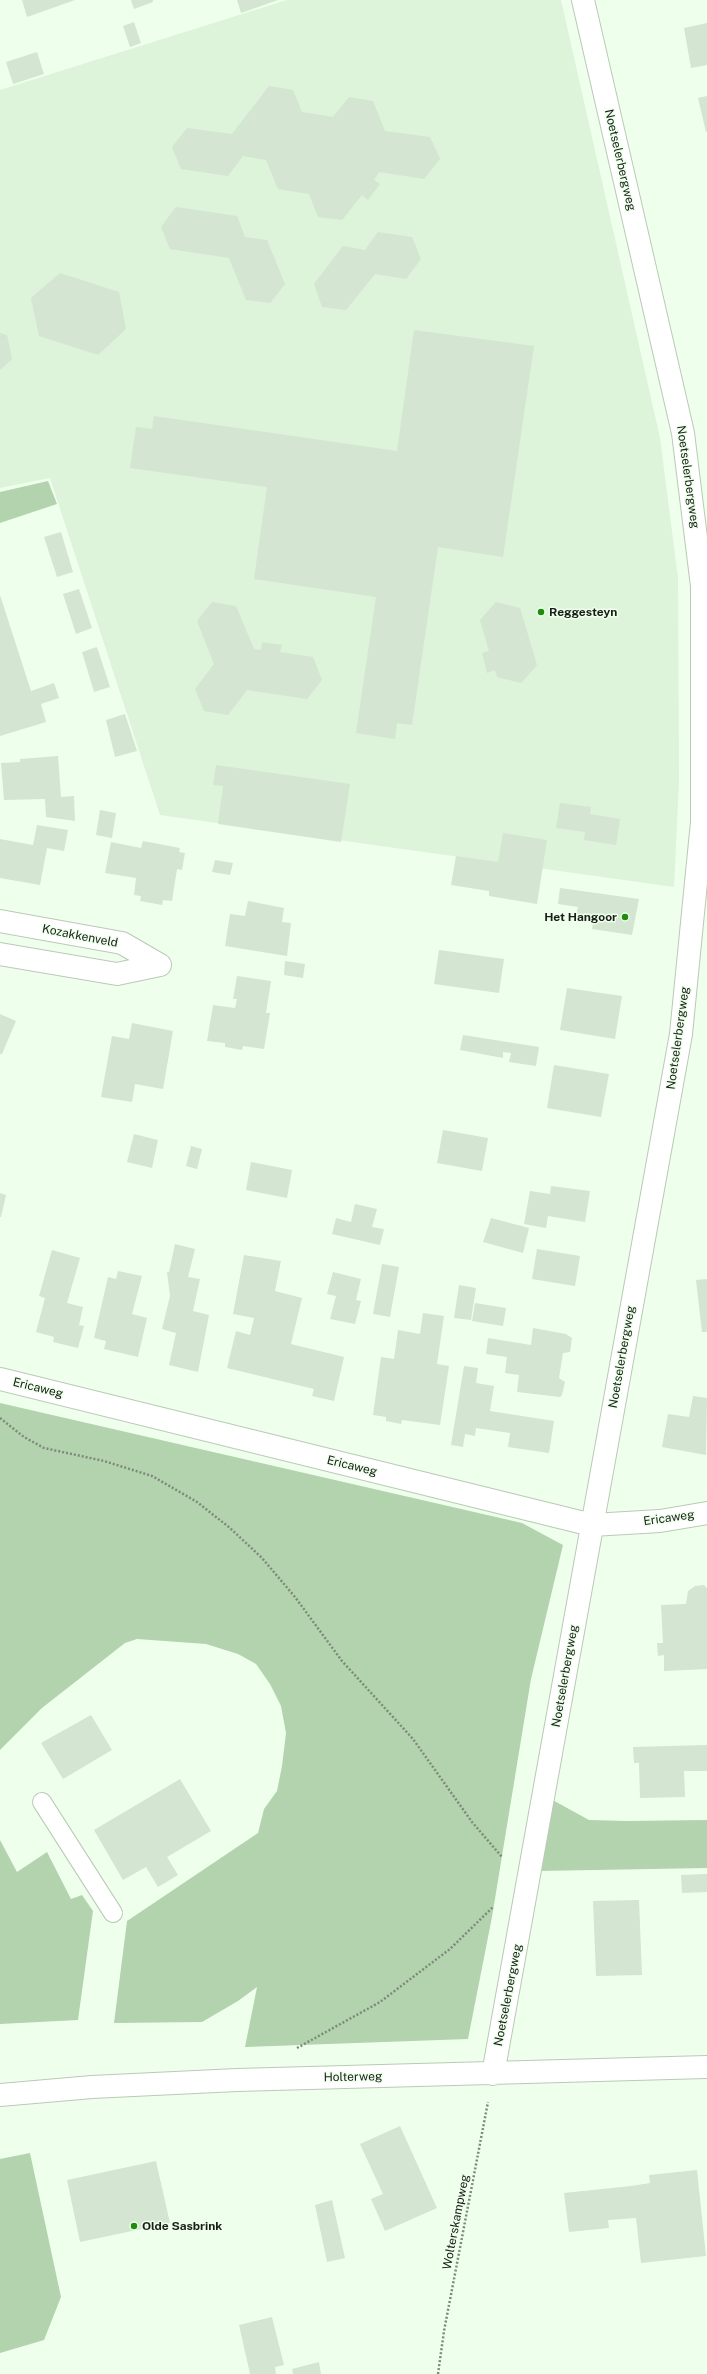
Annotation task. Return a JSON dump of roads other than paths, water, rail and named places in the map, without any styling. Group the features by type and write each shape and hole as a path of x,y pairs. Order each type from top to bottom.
{"street":[{"name":"Noetselerbergweg","path":"493,2074 526,1899 681,1034 702,822 704,586 683,433 583,0"},
{"name":"Kozakkenveld","path":"0,921 122,943 160,966 117,974 0,954"},
{"name":"Ericaweg","path":"0,1379 592,1525 660,1521 707,1513"},
{"name":"Holterweg","path":"0,2094 92,2087 237,2080 707,2067"}],"lane":[{"path":"42,1802 113,1913"}],"place":[{"name":"Reggesteyn","path":"541,612"},
{"name":"Het Hangoor","path":"625,917"},
{"name":"Olde Sasbrink","path":"134,2226"}]}
